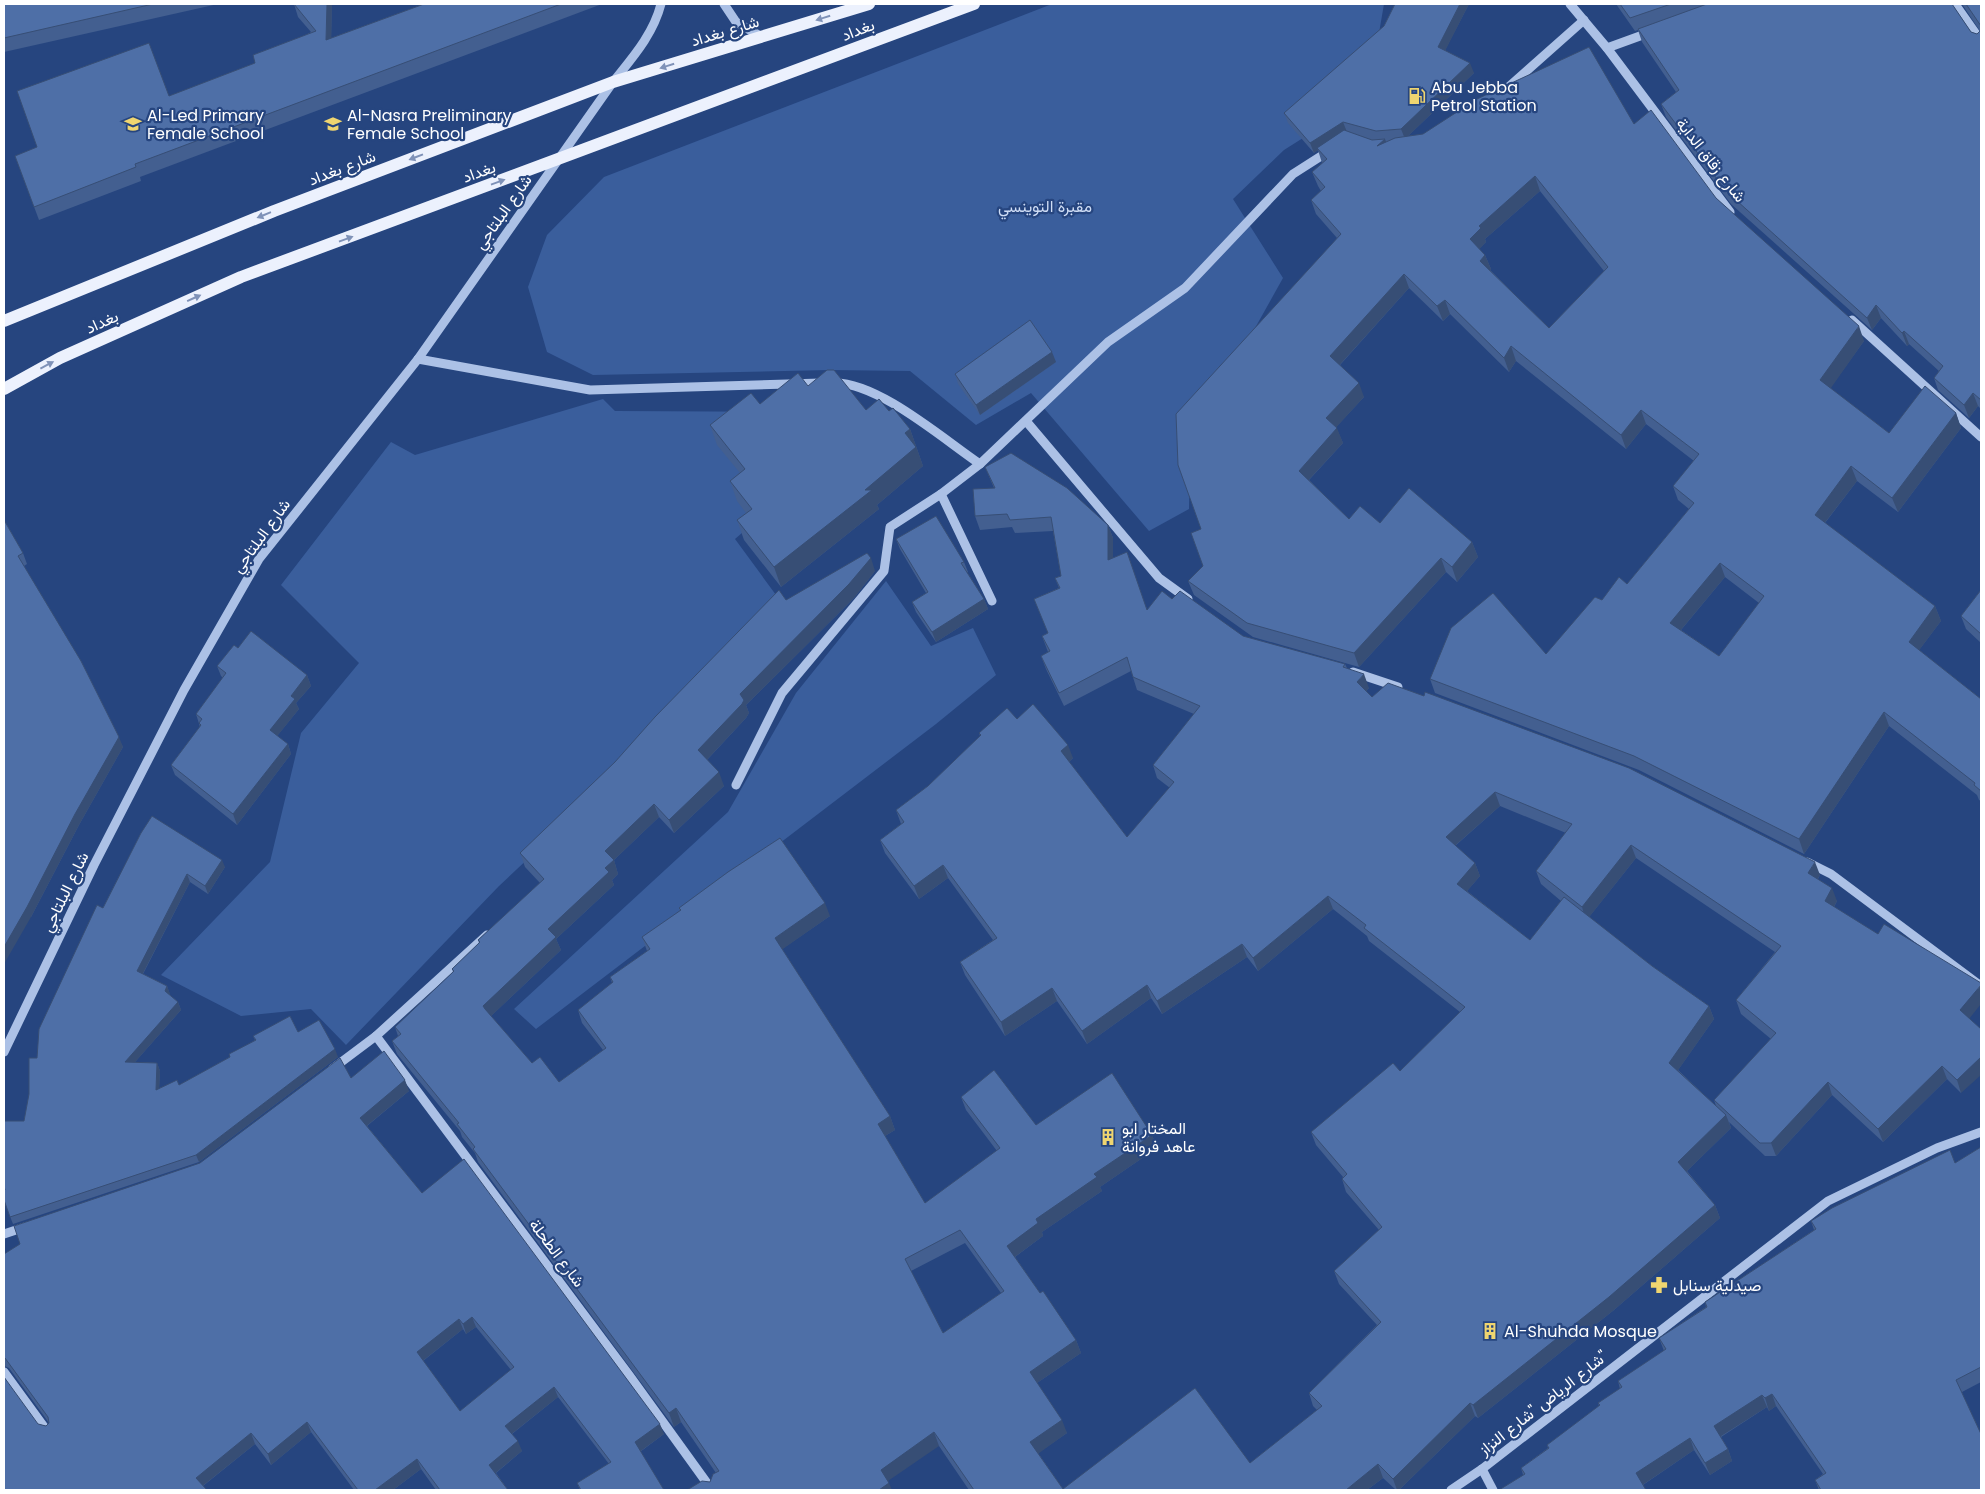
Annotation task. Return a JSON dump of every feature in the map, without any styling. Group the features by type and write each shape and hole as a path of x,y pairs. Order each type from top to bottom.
{"main road":[{"name":"شارع بغداد","path":"4,322 274,211 613,82 869,4"},
{"name":"بغداد","path":"4,388 60,358 240,277 974,4"}],"street":[{"name":"شارع البلتاجي","path":"4,1052 94,865 184,690 259,559 418,359 613,82 642,45 658,16 661,4"},
{"path":"724,4 736,22 762,37"},
{"name":"شارع زقاق الداية","path":"1570,4 1608,48 1726,208 1741,222"},
{"path":"1955,4 1981,41"},
{"path":"1498,96 1584,20"},
{"path":"1608,48 1663,28"},
{"path":"736,785 782,693 884,571 890,527 941,494 980,464 1108,342 1185,288 1294,174 1340,144"},
{"path":"1844,313 1981,437"},
{"path":"418,359 590,390 845,382 885,398 980,464"},
{"path":"1026,420 1159,578 1197,605"},
{"path":"941,494 992,601"},
{"path":"1342,669 1405,689"},
{"path":"1796,856 1831,874 1981,986"},
{"path":"320,1078 376,1036 495,927"},
{"name":"شارع الطحلة","path":"376,1036 618,1360 712,1490"},
{"name":"شارع الرياض \"شارع النزاز\"","path":"1451,1490 1482,1469 1828,1201 1937,1148 1981,1132"},
{"path":"4,1234 32,1224"},
{"path":"4,1372 47,1431"},
{"path":"1482,1469 1493,1490"}],"green space":[{"name":"مقبرة التوينسي","path":"1052,4 1384,4 1368,97 1284,150 1233,199 1283,278 1190,444 1189,509 1149,531 1031,393 976,425 910,371 830,370 593,375 547,352 528,287 547,235 604,177"},
{"path":"603,399 615,411 800,412 783,464 769,497 760,512 735,539 776,595 601,790 499,886 346,1045 311,1009 241,1016 161,975 270,862 301,733 359,663 281,585 391,442 415,455"},
{"path":"886,581 931,646 973,628 996,675 936,724 536,1029 514,1009 728,812 796,693"}],"building":[{"path":"4,4 153,4 4,38"},
{"path":"294,4 327,4 326,40 424,4 561,4 135,164 136,167 34,207 15,156 37,147 17,91 149,43 169,96 255,63 253,55 316,31"},
{"path":"1395,4 1460,4 1438,47 1470,63 1401,129 1376,131 1343,122 1310,143 1284,113 1384,26"},
{"path":"1620,4 1671,4 1630,18"},
{"path":"1707,4 1952,4 1971,32 1977,34 1981,30 1981,400 1973,393 1964,405 1934,378 1943,366 1904,331 1902,333 1876,305 1867,318 1726,191 1661,104 1679,90 1638,29"},
{"path":"1966,4 1981,4 1981,26"},
{"path":"1589,47 1634,124 1651,110 1716,198 1859,326 1820,380 1889,433 1925,386 1956,413 1892,498 1851,466 1815,515 1935,606 1909,642 1981,699 1981,791 1974,785 1975,783 1884,712 1799,839 1634,756 1430,679 1451,628 1493,593 1546,654 1595,597 1602,600 1619,577 1627,584 1694,503 1673,486 1699,454 1641,410 1621,435 1511,346 1504,358 1445,300 1437,306 1404,274 1330,356 1359,383 1326,418 1337,428 1299,471 1349,519 1360,506 1380,523 1409,488 1472,542 1452,567 1441,558 1354,653 1247,623 1188,581 1203,566 1191,533 1201,529 1178,465 1176,414 1341,234 1311,200 1325,187 1312,172 1327,159 1317,148 1344,130 1372,140 1385,139 1377,146 1395,138 1423,134 1477,99","holes":["1535,176 1608,267 1549,328 1480,261 1485,255 1470,239 1481,228 1479,226","1720,563 1764,596 1719,656 1670,623"]},
{"path":"1030,320 1052,352 976,405 955,374"},
{"path":"827,370 834,370 866,410 879,399 889,411 893,408 910,429 905,433 916,447 865,490 872,490 774,567 737,520 752,509 730,481 745,469 710,425 751,393 760,404 798,373 808,386"},
{"path":"1011,453 1067,488 1108,525 1108,560 1127,552 1147,610 1162,591 1172,599 1180,591 1243,636 1345,664 1343,667 1364,674 1357,682 1372,697 1388,683 1424,696 1425,692 1629,768 1815,862 1808,873 1832,888 1825,901 1878,934 1884,924 1981,983 1960,1010 1981,1029 1981,1057 1957,1080 1942,1066 1878,1129 1828,1082 1771,1143 1760,1143 1714,1100 1776,1033 1736,1000 1781,946 1631,845 1582,907 1536,871 1572,824 1495,792 1446,837 1475,863 1457,884 1530,940 1564,897 1652,966 1709,1006 1669,1063 1726,1115 1678,1162 1715,1205 1609,1297 1473,1405 1470,1403 1393,1479 1378,1464 1346,1490 974,1490 934,1432 881,1470 889,1483 879,1490 687,1490 702,1481 710,1482 713,1474 719,1471 676,1408 669,1413 473,1149 475,1147 457,1124 459,1123 392,1041 401,1034 395,1027 454,971 452,969 480,942 478,940 544,879 520,853 615,762 655,717 779,590 786,600 867,553 871,558 849,584 740,694 744,700 742,704 698,750 719,772 669,820 654,804 605,851 614,860 605,868 609,872 548,929 556,937 483,1006 485,1009 532,1063 540,1057 559,1082 606,1048 578,1010 613,982 610,977 650,949 642,937 681,910 679,908 728,872 780,838 825,903 775,938 890,1116 878,1124 925,1203 1000,1148 961,1097 994,1070 1036,1125 1112,1073 1152,1135 1094,1174 1097,1177 1036,1219 1038,1223 1007,1246 1040,1293 1043,1291 1076,1340 1030,1372 1062,1420 1030,1442 1063,1489 1195,1388 1250,1463 1322,1406 1309,1393 1381,1322 1334,1271 1382,1227 1342,1179 1347,1174 1311,1132 1393,1063 1400,1071 1465,1007 1364,928 1366,925 1328,896 1253,958 1242,944 1157,1001 1147,985 1082,1031 1052,988 1001,1022 960,962 997,938 943,865 914,886 880,840 904,822 896,810 928,786 981,735 979,733 1007,708 1017,719 1033,704 1068,745 1061,751 1127,837 1174,782 1153,765 1200,706 1133,677 1127,657 1059,693 1041,656 1050,651 1042,636 1048,633 1034,599 1060,588 1055,578 1061,576 1051,517 1010,520 1007,514 975,516 973,489 995,488 985,467","holes":["960,1230 1004,1291 943,1333 905,1259"]},
{"path":"936,516 964,562 961,563 984,599 932,632 912,602 928,592 896,539"},
{"path":"4,520 23,553 18,556 81,661 119,737 75,814 4,947"},
{"path":"1981,590 1981,634 1961,616"},
{"path":"251,631 307,675 291,696 295,699 270,730 288,744 233,814 171,765 201,725 199,723 202,719 196,714 226,673 217,666 234,645 238,648"},
{"path":"152,816 222,860 205,886 187,874 137,971 167,986 165,991 178,1002 125,1062 157,1063 156,1090 177,1080 179,1085 230,1057 229,1054 256,1040 253,1036 290,1016 298,1032 319,1020 335,1049 196,1155 10,1217 4,1200 4,1121 24,1121 29,1094 29,1058 37,1058 39,1029 97,905 103,908 141,833"},
{"path":"384,1051 405,1080 360,1118 422,1193 464,1159 660,1424 635,1442 664,1490 581,1490 577,1483 611,1462 554,1387 505,1426 518,1441 489,1465 508,1490 440,1490 417,1459 375,1490 358,1490 307,1422 268,1454 251,1433 196,1478 207,1490 4,1490 4,1377 38,1424 46,1426 49,1423 48,1417 4,1357 4,1254 20,1244 14,1226 200,1163 340,1058 351,1078","holes":["472,1317 514,1367 460,1411 417,1352 459,1319 463,1324"]},
{"path":"1981,1147 1981,1367 1956,1380 1981,1434 1981,1490 1821,1490 1815,1480 1826,1473 1772,1394 1765,1398 1762,1395 1714,1426 1728,1449 1705,1463 1690,1438 1636,1473 1646,1490 1499,1490 1525,1474 1521,1468 1549,1448 1547,1445 1600,1405 1598,1403 1622,1387 1618,1381 1666,1349 1659,1338 1707,1307 1705,1302 1816,1229 1811,1221 1832,1208 1950,1150 1955,1163"}],"place":[{"name":"Abu Jebba Petrol Station","path":"1417,96"},
{"name":"Al-Led Primary Female School","path":"133,124"},
{"name":"Al-Nasra Preliminary Female School","path":"333,124"},
{"name":"المختار ابو عاهد فروانة","path":"1108,1137"},
{"name":"صيدلية سنابل","path":"1659,1285"},
{"name":"Al-Shuhda Mosque","path":"1490,1331"}]}
